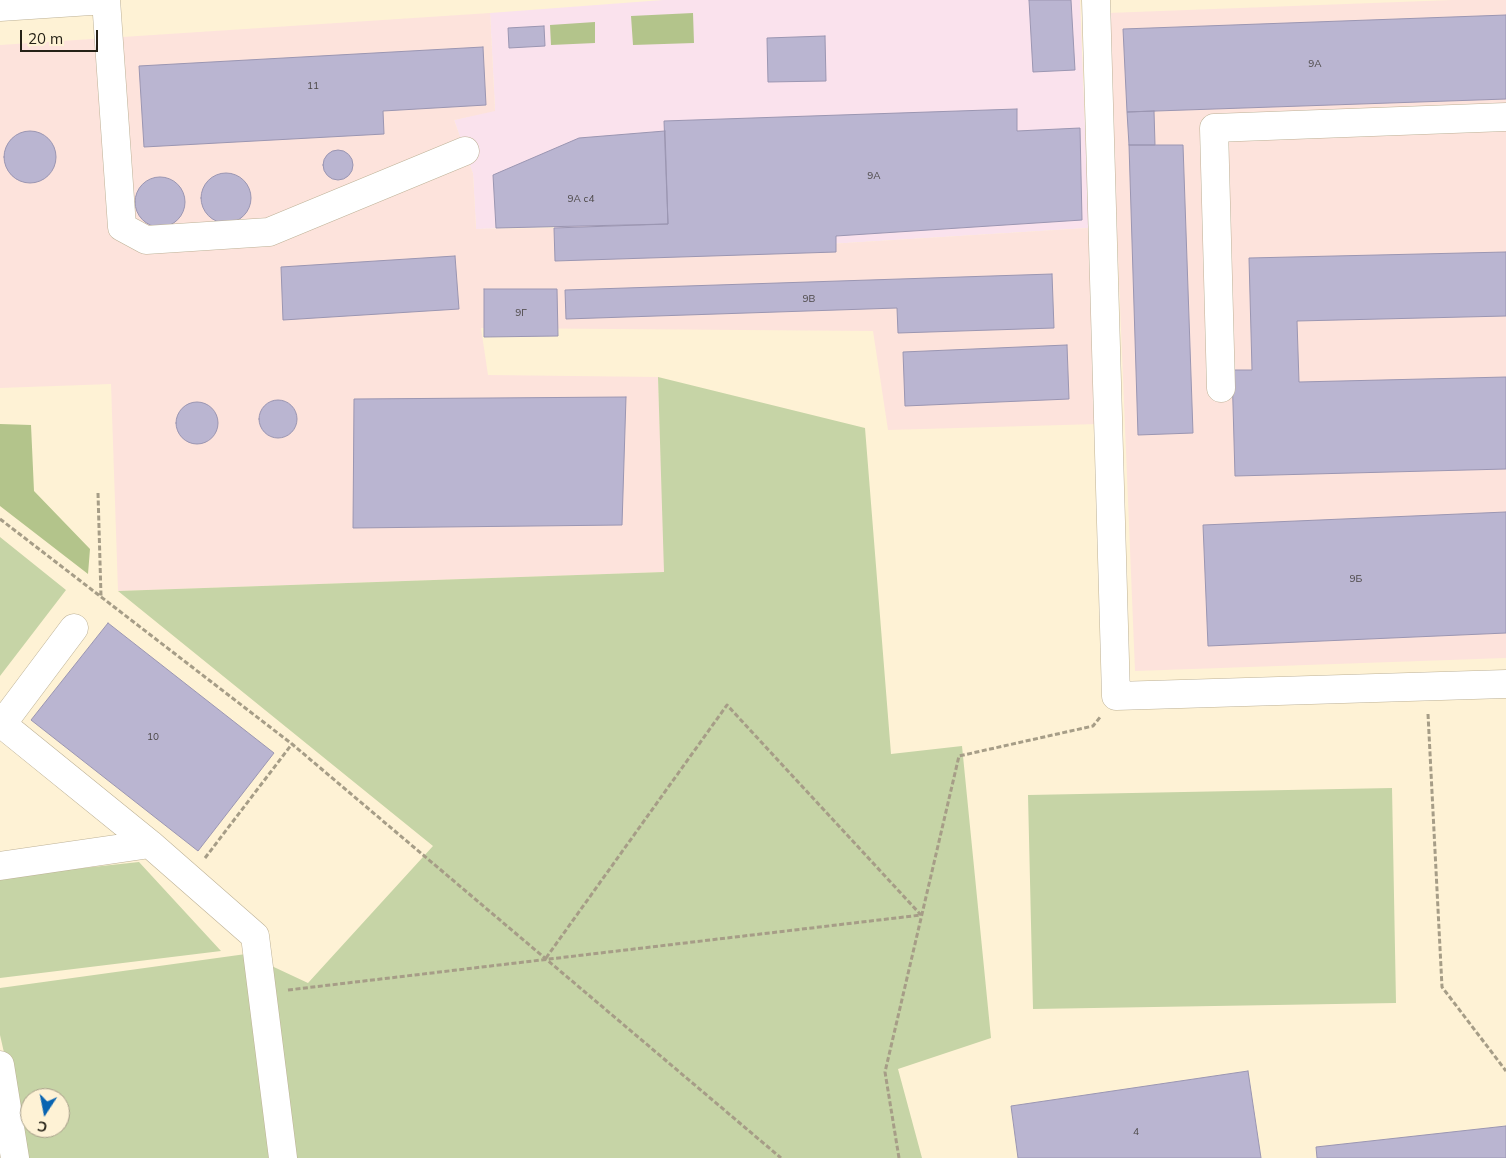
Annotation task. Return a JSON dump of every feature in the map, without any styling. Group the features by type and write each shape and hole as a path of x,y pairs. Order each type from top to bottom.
{"street":[{"path":"0,7 106,0 122,227 146,240 269,232 465,151"},
{"path":"1096,0 1116,696 1506,684"},
{"path":"1221,388 1214,128 1506,117"},
{"path":"74,628 2,724 150,844 255,936 283,1158"},
{"path":"0,866 150,844"},
{"path":"0,1065 15,1158"}],"path":[{"path":"98,493 101,597"},
{"path":"0,518 292,744 781,1158"},
{"path":"1426,687 1442,988 1506,1071"},
{"path":"899,1158 885,1072 959,756 1093,726 1116,696"},
{"path":"546,959 727,705 921,915"},
{"path":"280,991 921,915"}],"shaded area":[{"path":"663,0 1080,0 1089,228 555,261 554,227 476,229 473,174 454,120 495,110 490,13"},
{"path":"1452,0 1506,0 1506,658 1135,671 1108,13"},
{"path":"490,13 495,111 454,120 473,174 476,229 554,228 555,261 1089,228 1098,424 888,430 873,331 481,328 488,375 658,377 665,572 118,591 111,384 0,388 0,45"}],"green space":[{"path":"693,13 694,43 633,45 631,16"},
{"path":"595,22 595,43 551,45 550,25"},
{"path":"658,377 865,428 891,754 962,746 991,1038 898,1069 922,1158 28,1158 23,1138 70,1138 70,1088 20,1088 20,1123 0,1035 0,988 246,954 308,983 433,846 118,591 664,572"},
{"path":"0,424 31,425 34,491 90,549 88,574 0,506"},
{"path":"0,537 66,590 0,676"},
{"path":"1392,788 1396,1003 1033,1009 1028,795"},
{"path":"139,862 221,951 0,978 0,877"}],"building":[{"path":"1029,0 1071,0 1075,70 1033,72"},
{"path":"1506,15 1506,99 1127,112 1123,29"},
{"path":"544,26 545,46 509,48 508,28"},
{"path":"825,36 826,81 768,82 767,38"},
{"path":"483,47 486,105 383,111 384,134 144,147 139,66"},
{"path":"1017,109 1017,131 1080,128 1082,220 836,236 836,252 555,261 554,228 668,224 664,121"},
{"path":"1154,111 1155,145 1129,145 1127,112"},
{"path":"25,131 35,131 49,138 56,152 56,162 49,176 35,183 25,183 15,179 8,172 4,162 4,152 8,142 15,135"},
{"path":"665,131 668,224 496,228 493,175 579,138"},
{"path":"1129,145 1183,145 1193,433 1138,435"},
{"path":"338,150 349,154 353,165 349,176 338,180 327,176 323,165 327,154"},
{"path":"226,173 235,175 246,184 251,198 249,207 240,218 226,223 217,221 206,212 201,198 203,189 212,178"},
{"path":"155,177 165,177 178,184 185,197 185,207 178,220 165,227 155,227 146,223 139,216 135,207 135,197 139,188 146,181"},
{"path":"1506,252 1506,316 1297,321 1299,382 1506,377 1506,469 1235,476 1232,370 1252,370 1249,258"},
{"path":"455,256 459,309 283,320 281,267"},
{"path":"1052,274 1054,328 898,333 897,308 566,319 565,290"},
{"path":"484,289 557,289 558,336 484,337"},
{"path":"1067,345 1069,399 905,406 903,352"},
{"path":"626,397 622,525 353,528 354,399"},
{"path":"278,400 285,401 291,406 296,412 296,426 291,432 285,437 278,438 271,437 265,432 260,426 259,419 260,412 265,406 271,401"},
{"path":"193,402 201,402 212,408 218,423 212,438 201,444 193,444 182,438 176,427 176,419 182,408"},
{"path":"1506,512 1506,633 1208,646 1203,525"},
{"path":"108,623 274,753 198,851 31,720"},
{"path":"1248,1071 1261,1158 1018,1158 1011,1106"},
{"path":"1506,1126 1506,1158 1317,1158 1316,1147"}]}
